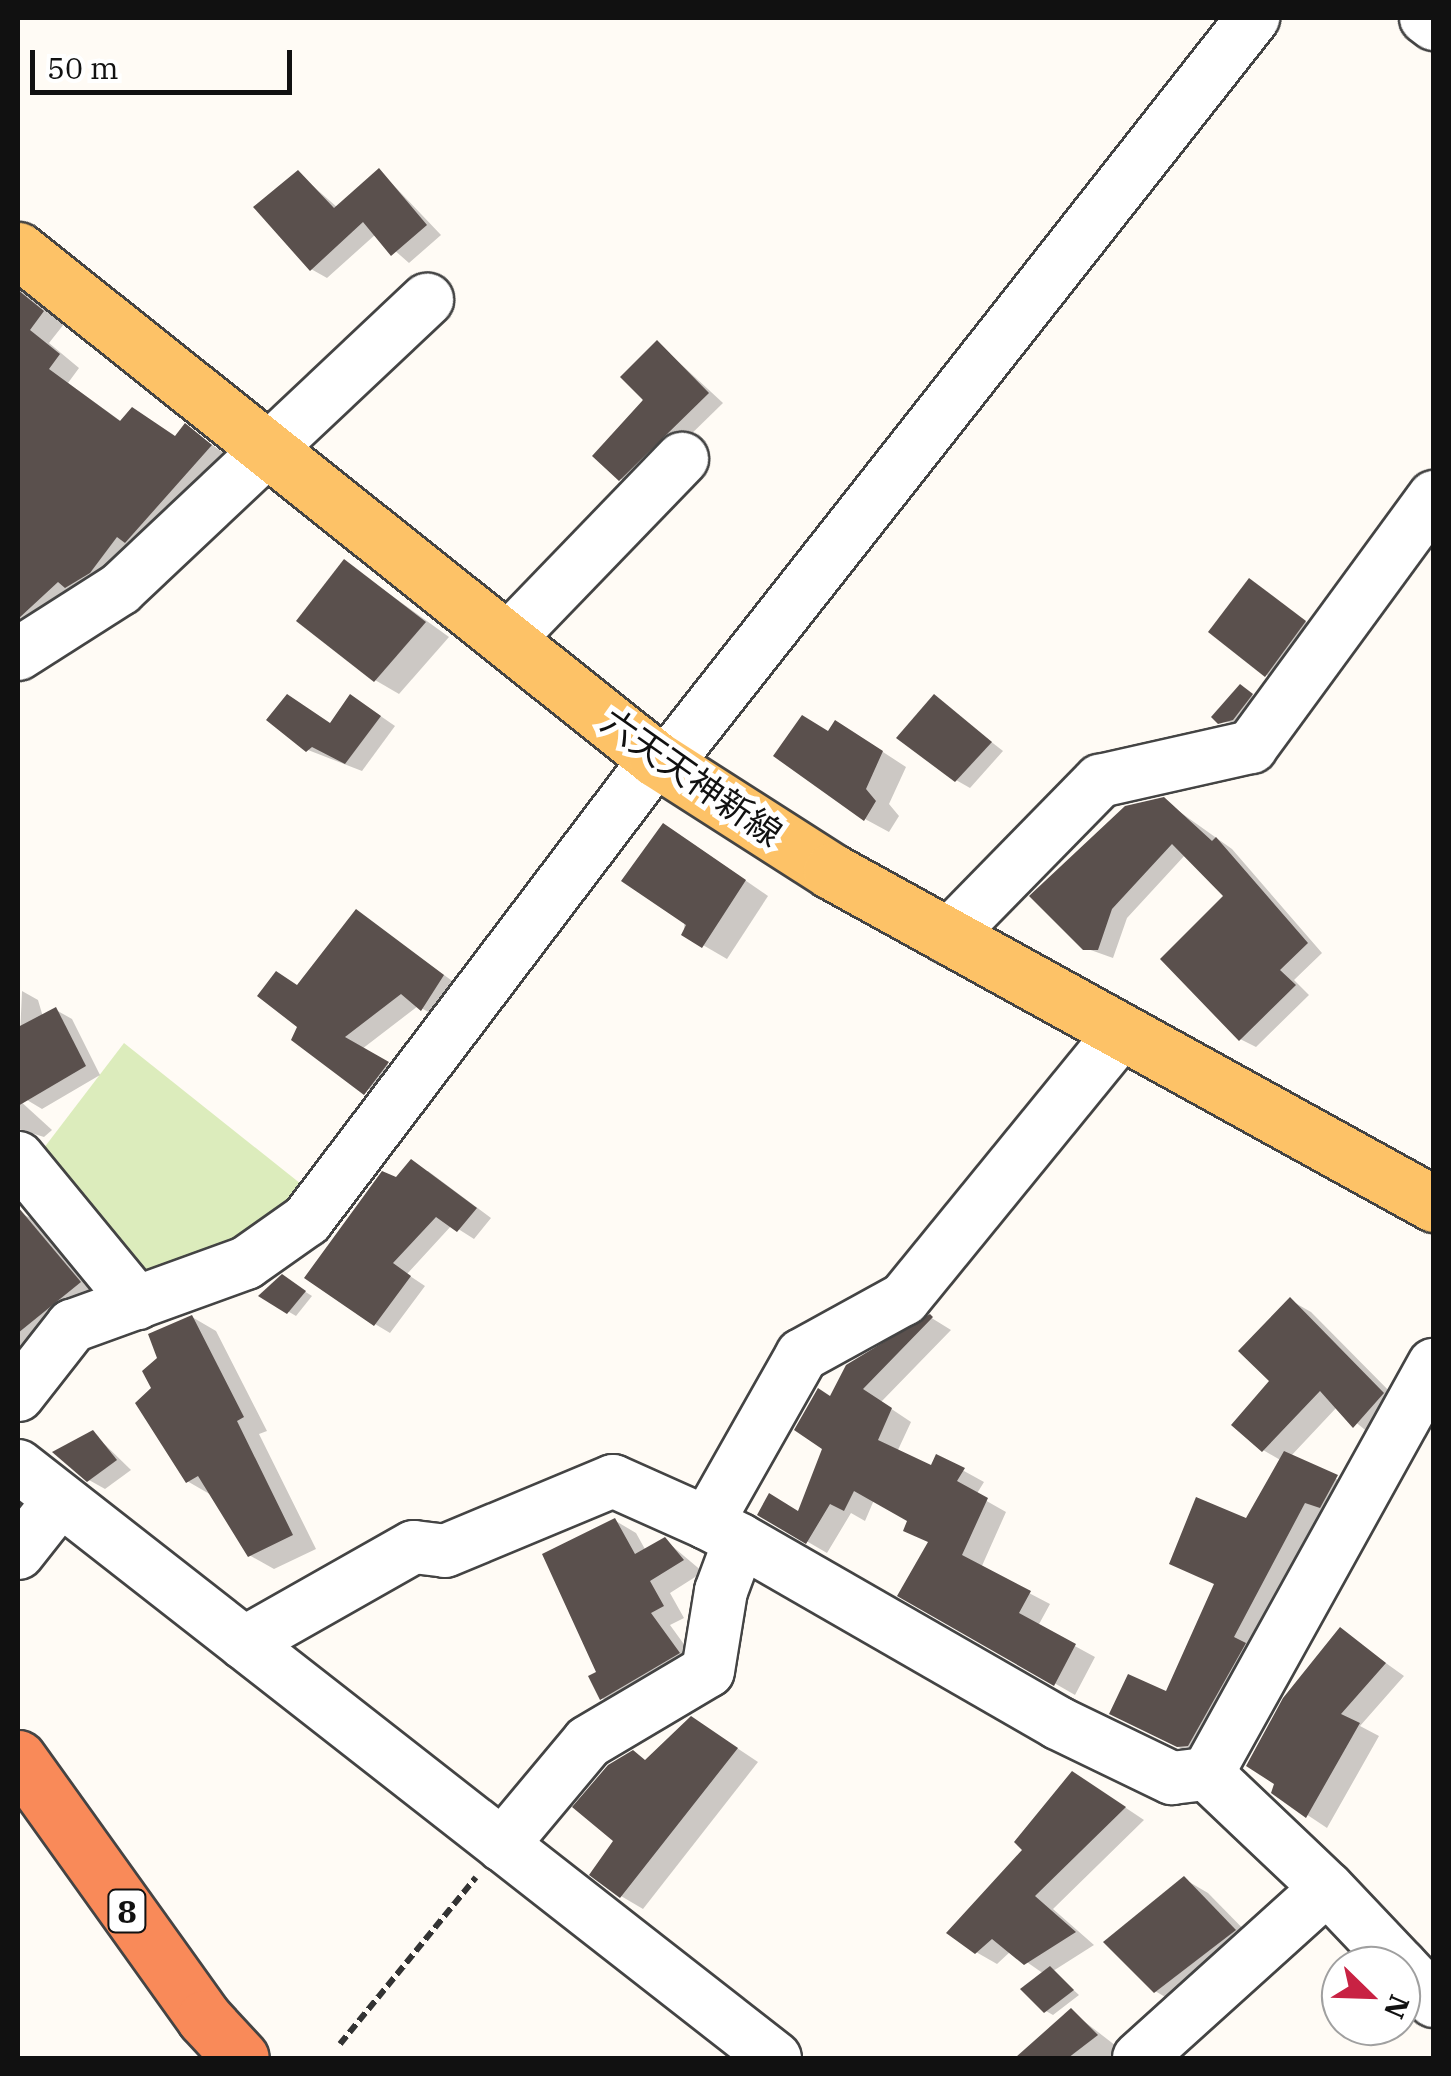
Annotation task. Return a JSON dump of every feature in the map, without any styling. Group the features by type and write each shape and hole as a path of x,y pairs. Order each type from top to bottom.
{"highway":[{"name":"8","path":"18,1758 204,2018 241,2058"}],"main road":[{"name":"六天天神新線","path":"18,250 661,762 947,937 1434,1204"}],"street":[{"path":"18,1395 72,1326 246,1263 307,1220 661,762 1254,18"},
{"path":"1426,18 1434,24"},
{"path":"18,654 120,590 427,300"},
{"path":"506,640 682,458"},
{"path":"947,937 1100,780 1251,747 1434,498"},
{"path":"502,1845 588,1742 708,1670 720,1591 723,1532 802,1356 904,1299 1120,1034"},
{"path":"18,1158 137,1302"},
{"path":"1207,1774 1434,1366"},
{"path":"18,1466 775,2058"},
{"path":"244,1643 414,1547 445,1551 612,1481 723,1532 1058,1724 1172,1778 1207,1774 1328,1888 1382,1946"},
{"path":"18,1553 60,1500"},
{"path":"1139,2058 1328,1888"}],"path":[{"path":"340,2044 502,1845"}],"green space":[{"path":"124,1043 301,1184 267,1225 133,1278 37,1157"}],"building":[{"path":"379,168 427,225 391,256 363,222 310,271 253,207 298,170 334,208"},
{"path":"18,290 44,311 30,330 60,354 49,369 120,421 132,407 175,436 185,423 212,445 125,543 117,537 90,573 65,588 58,582 18,619"},
{"path":"657,340 709,393 619,481 592,456 643,400 620,377"},
{"path":"344,559 426,622 374,682 296,621"},
{"path":"1249,578 1306,621 1265,677 1208,632"},
{"path":"1240,684 1253,694 1233,720 1218,724 1211,717"},
{"path":"287,694 330,723 350,694 381,716 345,764 312,747 306,752 266,720"},
{"path":"934,694 992,742 955,782 896,738"},
{"path":"802,715 828,731 835,720 883,751 866,789 876,801 864,821 773,756"},
{"path":"1164,797 1212,841 1216,837 1308,943 1280,970 1296,985 1239,1041 1160,959 1223,896 1172,844 1112,909 1098,950 1083,950 1029,896 1125,806"},
{"path":"663,823 746,880 702,948 681,935 686,925 621,881"},
{"path":"356,909 444,975 421,1011 401,994 345,1037 389,1062 364,1095 291,1040 297,1027 257,996 276,971 297,985"},
{"path":"56,1007 86,1066 18,1106 18,1027"},
{"path":"411,1159 477,1208 457,1232 436,1217 393,1263 411,1276 374,1326 304,1278 382,1171 396,1177"},
{"path":"18,1207 81,1282 18,1333"},
{"path":"282,1274 306,1291 287,1314 258,1296"},
{"path":"1290,1297 1384,1393 1353,1428 1320,1391 1262,1452 1231,1425 1269,1381 1238,1351"},
{"path":"930,1314 933,1317 863,1389 892,1408 878,1440 931,1465 936,1454 965,1468 957,1481 988,1498 962,1555 1031,1591 1019,1613 1076,1644 1054,1686 897,1596 928,1542 903,1531 907,1521 854,1491 844,1511 830,1504 806,1544 757,1515 769,1493 798,1511 822,1449 794,1430 818,1388 830,1396 846,1365"},
{"path":"192,1315 244,1417 237,1421 293,1535 248,1557 198,1476 186,1483 135,1403 151,1388 142,1371 157,1358 148,1334"},
{"path":"93,1430 117,1460 87,1482 52,1452"},
{"path":"1284,1451 1338,1475 1320,1508 1305,1503 1234,1637 1246,1643 1188,1746 1177,1747 1109,1714 1128,1674 1166,1691 1214,1584 1169,1564 1196,1497 1246,1518"},
{"path":"615,1518 635,1554 665,1537 684,1560 650,1581 664,1606 651,1613 680,1653 600,1700 588,1676 596,1672 542,1554"},
{"path":"1340,1627 1386,1663 1341,1714 1360,1723 1306,1818 1271,1793 1274,1784 1246,1766 1283,1698"},
{"path":"691,1716 738,1748 620,1898 589,1875 613,1841 572,1807 608,1765 633,1750 645,1760"},
{"path":"1072,1771 1126,1807 1035,1896 1076,1932 1024,1965 992,1939 975,1954 946,1933 1022,1850 1014,1842"},
{"path":"1184,1876 1236,1930 1154,1993 1103,1942"},
{"path":"1050,1966 1074,1990 1044,2013 1020,1989"},
{"path":"1071,2008 1098,2035 1068,2058 1015,2058"}]}
